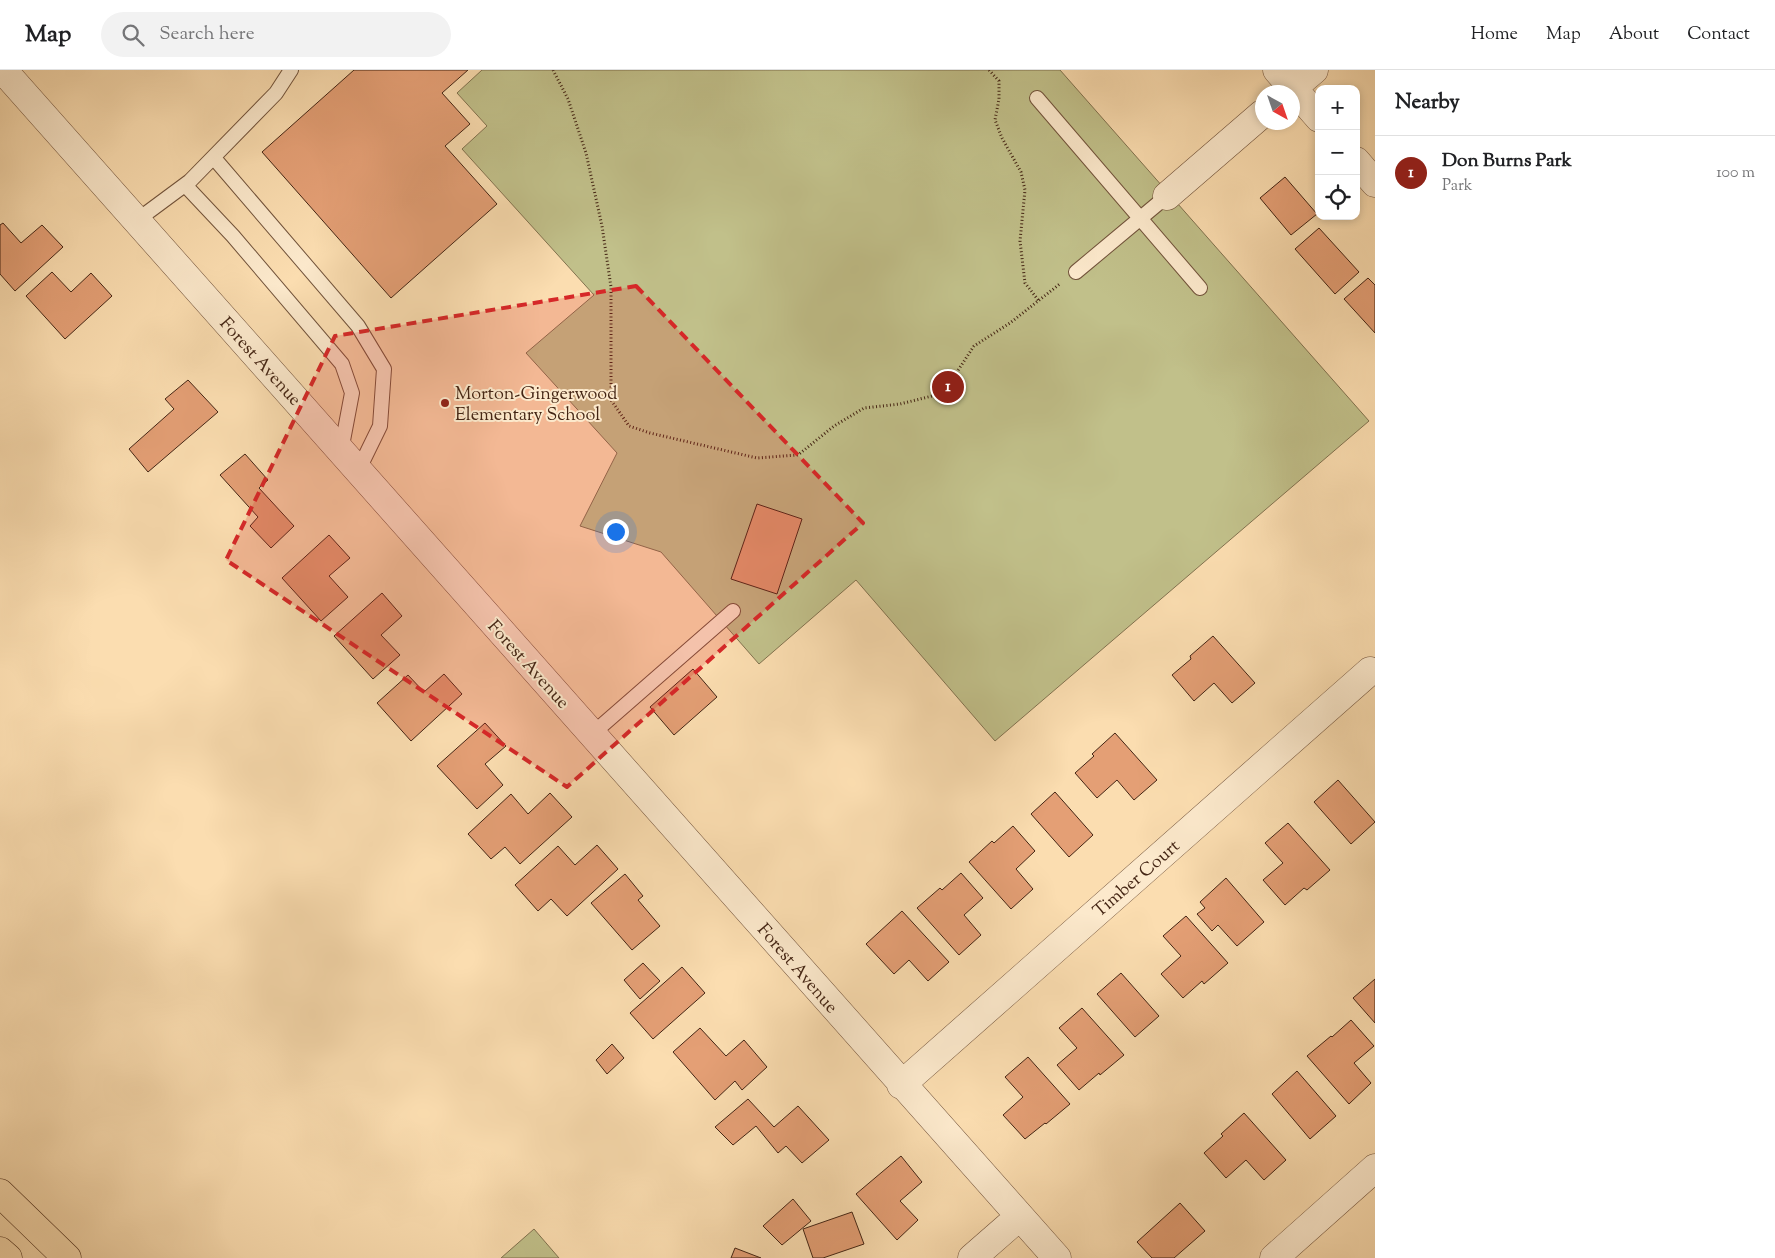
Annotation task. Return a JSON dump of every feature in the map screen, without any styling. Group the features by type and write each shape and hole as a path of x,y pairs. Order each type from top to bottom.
{"main road":[{"path":"0,1193 67,1258"},
{"path":"0,1251 8,1258"}],"street":[{"name":"Forest Avenue","path":"2,70 1056,1258"},
{"path":"1314,70 1286,84 1315,114"},
{"path":"1167,196 1255,120"},
{"path":"1360,166 1375,183"},
{"name":"Timber Court","path":"902,1085 1370,671"},
{"path":"1274,1258 1375,1168"},
{"path":"972,1258 1019,1217"}],"lane":[{"path":"136,221 185,185 214,158 276,93 291,70"},
{"path":"1038,98 1200,288"},
{"path":"214,158 358,326 384,368 380,426 349,462"},
{"path":"185,185 234,236 342,364 352,393 349,462"},
{"path":"1076,272 1167,196"},
{"path":"591,735 733,611"}],"path":[{"path":"553,70 568,99 586,153 602,226 611,287 611,400 629,426 650,433 758,458 798,455 834,426 864,408 900,404 932,396 949,384 974,346 1010,323 1076,272"},
{"path":"989,70 999,82 999,99 995,120 1002,138 1021,172 1025,190 1020,241 1022,258 1026,283 1039,300"}],"highlighted area":[{"path":"636,286 863,523 567,787 226,560 335,336"}],"shaded area":[{"path":"482,70 1060,70 1369,421 995,741 856,580 759,664 661,552 580,526 617,453 526,353 594,295 462,149 487,126 457,93"},
{"path":"534,1229 559,1258 501,1258"}],"building":[{"path":"354,70 468,70 442,93 470,124 445,146 497,204 391,298 262,152"},
{"path":"1285,177 1315,212 1315,216 1291,235 1260,198"},
{"path":"3,223 21,243 42,225 63,247 15,291 0,274 0,225"},
{"path":"1319,228 1359,272 1335,294 1295,249"},
{"path":"52,272 71,292 91,273 112,296 65,339 26,296"},
{"path":"1368,278 1375,285 1375,333 1344,299"},
{"path":"188,380 218,412 148,472 129,449 174,409 165,399"},
{"path":"245,454 268,480 259,488 294,526 271,548 250,526 258,517 220,475"},
{"path":"757,504 802,519 777,594 731,579"},
{"path":"329,535 350,558 329,576 348,597 321,621 282,578"},
{"path":"382,593 402,616 381,635 400,655 373,679 334,636"},
{"path":"1213,636 1255,683 1232,703 1214,683 1194,701 1172,675 1191,659 1190,656"},
{"path":"693,669 717,697 674,735 650,707"},
{"path":"444,674 462,694 411,741 377,703 408,675 424,692"},
{"path":"485,723 506,746 485,764 503,785 477,809 437,766"},
{"path":"1115,733 1157,780 1134,800 1117,780 1097,798 1075,773"},
{"path":"1338,780 1375,822 1351,844 1314,802"},
{"path":"1055,792 1093,835 1069,857 1031,814"},
{"path":"550,793 572,817 520,864 505,847 491,859 468,834 511,794 528,814"},
{"path":"1288,823 1330,870 1307,890 1304,888 1285,905 1263,880 1283,863 1265,843"},
{"path":"1013,826 1035,851 1016,869 1033,889 1011,909 969,862 992,841 994,843"},
{"path":"597,845 618,869 567,916 551,899 538,911 515,885 558,846 575,865"},
{"path":"961,873 983,898 964,915 981,935 959,955 917,908"},
{"path":"625,874 643,896 638,900 660,926 632,950 591,903"},
{"path":"1226,878 1264,922 1237,946 1218,925 1212,931 1197,914 1205,908 1200,902"},
{"path":"902,911 949,962 928,981 909,960 894,974 866,944"},
{"path":"1186,916 1228,963 1204,984 1202,981 1183,998 1161,974 1181,956 1163,936"},
{"path":"643,963 660,981 640,999 624,980"},
{"path":"682,967 705,993 653,1039 630,1013"},
{"path":"1121,973 1159,1016 1135,1037 1097,994"},
{"path":"1375,979 1375,1023 1353,998"},
{"path":"1082,1008 1124,1055 1079,1090 1057,1065 1077,1048 1059,1028"},
{"path":"1351,1020 1374,1046 1354,1063 1371,1083 1349,1104 1307,1056"},
{"path":"700,1028 726,1056 744,1040 767,1067 742,1090 735,1081 715,1100 673,1052"},
{"path":"612,1044 624,1058 607,1074 596,1060"},
{"path":"1028,1057 1070,1104 1025,1139 1003,1115 1023,1097 1005,1077"},
{"path":"1297,1071 1336,1116 1310,1139 1272,1094"},
{"path":"748,1099 774,1127 798,1106 829,1140 802,1163 786,1146 778,1153 756,1126 733,1145 715,1127"},
{"path":"1244,1113 1286,1160 1264,1180 1246,1160 1226,1178 1204,1153"},
{"path":"901,1156 922,1182 900,1201 918,1220 897,1240 856,1194"},
{"path":"793,1199 811,1221 782,1245 763,1226"},
{"path":"1180,1203 1205,1231 1174,1258 1152,1258 1137,1242"},
{"path":"852,1212 864,1244 823,1258 813,1258 803,1229"},
{"path":"735,1248 761,1258 731,1258"}],"place":[{"name":"Don Burns Park","path":"948,387"},
{"name":"Morton-Gingerwood Elementary School","path":"445,403"}]}
